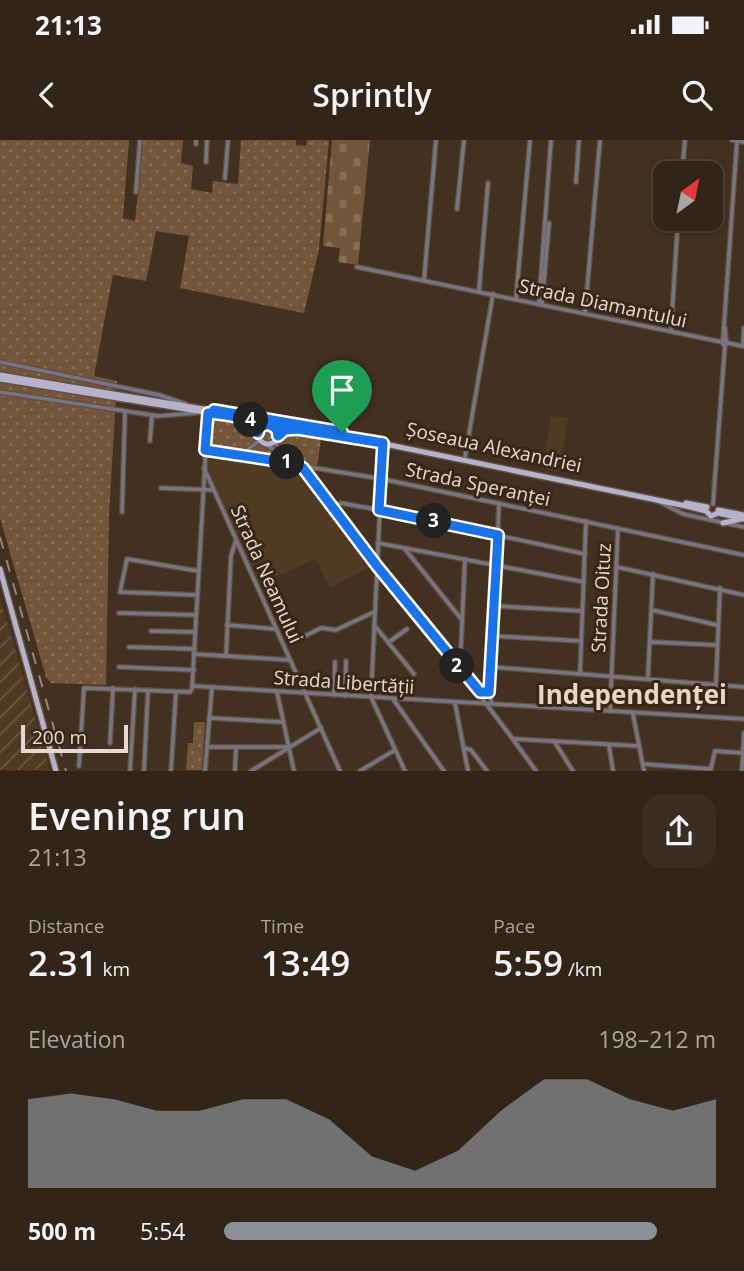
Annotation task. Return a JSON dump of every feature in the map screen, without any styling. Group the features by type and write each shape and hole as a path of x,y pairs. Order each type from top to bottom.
{"main road":[{"path":"0,377 188,405 273,425 277,439 266,444 260,440 253,425 244,419 209,412"},
{"path":"0,377 342,432"},
{"path":"258,433 266,424"},
{"name":"Șoseaua Alexandriei","path":"273,425 342,432 709,507"},
{"name":"Șoseaua Alexandriei","path":"277,439 285,430 298,429 383,443 656,500 709,507"},
{"path":"709,507 711,516 718,512"},
{"path":"709,507 718,512 743,517"},
{"path":"723,523 743,517"},
{"path":"0,572 57,771"}],"street":[{"path":"136,192 140,140"},
{"path":"206,162 208,140"},
{"path":"225,178 228,140"},
{"path":"424,280 436,140"},
{"path":"457,209 464,140"},
{"path":"516,299 530,140"},
{"path":"540,304 551,140"},
{"path":"576,182 579,140"},
{"path":"585,313 600,140"},
{"path":"683,161 685,140"},
{"path":"709,507 725,342 738,141"},
{"path":"479,291 488,183"},
{"path":"540,304 549,223"},
{"path":"671,331 677,231"},
{"name":"Strada Diamantului","path":"357,267 743,346"},
{"path":"465,457 493,294"},
{"path":"743,346 744,328"},
{"path":"0,362 159,394 188,405"},
{"path":"0,392 152,415 209,412 201,491 192,689"},
{"path":"122,512 125,412"},
{"path":"150,441 152,415"},
{"path":"277,439 279,450 297,464 491,705 536,771"},
{"path":"241,455 260,440"},
{"path":"383,443 371,697 405,771"},
{"path":"266,444 297,464"},
{"name":"Strada Speranței","path":"205,450 382,479 744,555"},
{"name":"Strada Neamului","path":"203,466 340,771"},
{"path":"161,488 201,491 214,489"},
{"path":"656,500 678,513 744,527"},
{"path":"332,507 341,503 379,510 585,554"},
{"path":"491,705 499,503"},
{"path":"580,673 586,521"},
{"name":"Strada Oituz","path":"610,712 618,528"},
{"path":"226,656 231,556 236,540"},
{"path":"378,543 584,582"},
{"path":"403,547 462,620"},
{"path":"197,596 120,592 127,559 198,571"},
{"path":"460,668 465,559"},
{"path":"617,567 744,594"},
{"path":"648,677 653,574"},
{"path":"716,683 720,588"},
{"path":"495,606 582,611"},
{"path":"652,610 717,625"},
{"path":"119,612 196,615"},
{"path":"305,636 321,628 335,630 375,612"},
{"path":"227,625 276,629"},
{"path":"374,625 414,674"},
{"path":"389,642 407,629"},
{"path":"150,631 195,632"},
{"path":"494,636 581,641"},
{"path":"651,642 716,645"},
{"path":"129,647 291,660"},
{"path":"345,696 346,661"},
{"path":"334,695 335,662"},
{"path":"119,667 194,670"},
{"path":"492,667 611,674 744,687"},
{"path":"205,771 212,687"},
{"name":"Strada Libertății","path":"79,766 84,688 176,691 212,687 744,719"},
{"path":"110,743 113,688"},
{"path":"130,771 135,689"},
{"path":"144,771 148,690"},
{"path":"480,692 491,690"},
{"path":"171,771 176,691"},
{"path":"277,692 293,771"},
{"path":"393,699 444,771"},
{"path":"455,703 468,771"},
{"path":"633,714 644,771"},
{"path":"209,718 283,722"},
{"path":"251,771 321,728"},
{"path":"741,771 744,733"},
{"path":"514,739 639,746"},
{"path":"554,741 573,771"},
{"path":"609,744 613,771"},
{"path":"207,747 289,747"},
{"path":"235,771 236,748"},
{"path":"464,748 471,751 486,771"},
{"path":"362,770 395,749"},
{"path":"643,764 711,770 715,751 743,753"}],"shaded area":[{"path":"551,416 568,418 559,472 543,469"},
{"path":"205,450 297,464 373,566 330,588 316,559 259,584 205,468"},
{"path":"0,598 21,669 50,770 0,770"}],"green space":[{"path":"0,140 129,140 123,218 135,221 143,140 183,140 181,163 193,166 191,189 212,193 213,181 238,184 241,140 296,140 296,145 306,146 307,140 329,140 319,249 304,313 180,288 189,236 156,231 146,281 113,275 94,376 117,381 109,516 106,685 51,683 46,677 0,518"},
{"path":"332,140 370,140 358,265 338,262 340,248 323,246"},
{"path":"208,413 244,419 258,432 263,425 271,424 278,436 283,431 322,432 317,468 205,450"},
{"path":"194,722 205,722 202,770 186,770 188,743 193,743"}],"railway":[{"path":"0,537 66,771"}],"district":[{"name":"Independenței","path":"632,694"}],"route":[{"path":"342,432 214,410 258,423 271,424 273,425 276,428 278,436 285,430 298,429 383,443 379,510 498,535 489,692 480,692 460,668 377,566 303,468 297,464 205,450 208,413 244,419 253,425 258,433 260,427 268,424 273,425 280,426 293,425 342,432"}]}
